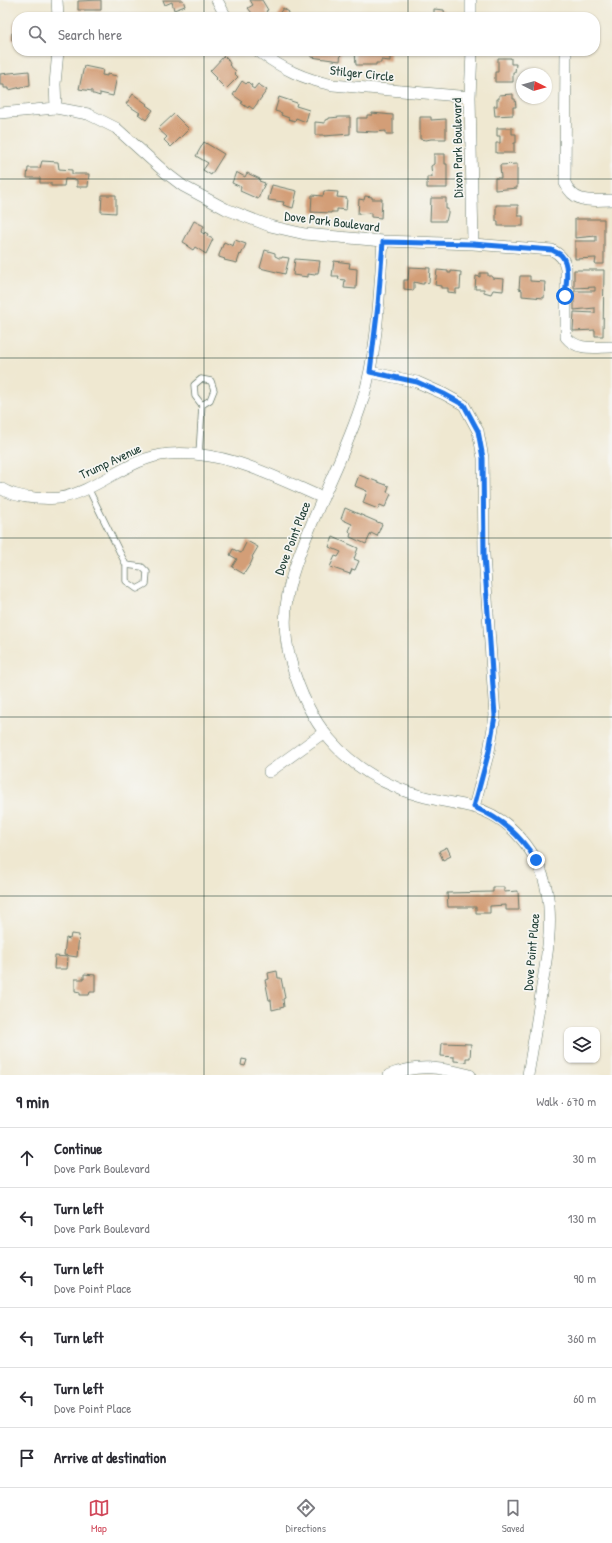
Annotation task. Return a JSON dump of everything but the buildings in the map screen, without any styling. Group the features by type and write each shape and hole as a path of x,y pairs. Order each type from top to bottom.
{"street":[{"path":"57,0 58,12"},
{"path":"217,0 223,12"},
{"path":"471,0 472,12"},
{"path":"56,108 55,84 58,56"},
{"name":"Stilger Circle","path":"266,56 294,74 313,81 333,85 470,97"},
{"name":"Dixon Park Boulevard","path":"472,56 470,97 473,244"},
{"path":"566,56 565,183 569,191 575,197 583,200 612,200"},
{"name":"Dove Park Boulevard","path":"0,113 56,108 88,114 116,128 166,173 183,186 226,210 270,226 305,234 383,242 473,244 552,250 560,254 566,268 566,337 571,344 581,347 612,347"},
{"name":"Dove Point Place","path":"383,242 378,312 370,372 355,425 291,577 286,606 285,624 291,662 305,700 314,719 323,733 347,758 361,769 400,790 474,807 490,814 504,823 516,834 528,847 536,860 547,892 549,922 548,942 528,1075"},
{"path":"370,372 417,382 444,394 464,405 478,431 483,458 484,555 495,716 489,751 474,807"},
{"name":"Trump Avenue","path":"0,488 19,496 53,498 66,496 88,488 145,458 168,454 199,454 237,461 323,498"},
{"path":"269,772 323,733"},
{"path":"389,1075 399,1071 422,1067 470,1075"}],"lane":[{"path":"199,454 202,406 195,396 194,385 201,379 211,381 214,390 210,400 202,406"},
{"path":"88,488 126,565 126,581 137,589 146,584 147,572 142,567 126,565"}],"route":[{"path":"536,860 528,847 504,823 490,814 474,807 489,751 495,716 484,555 483,458 478,431 464,405 444,394 417,382 370,372 378,305 383,242 473,244 552,250 560,254 566,268 565,296"}]}
